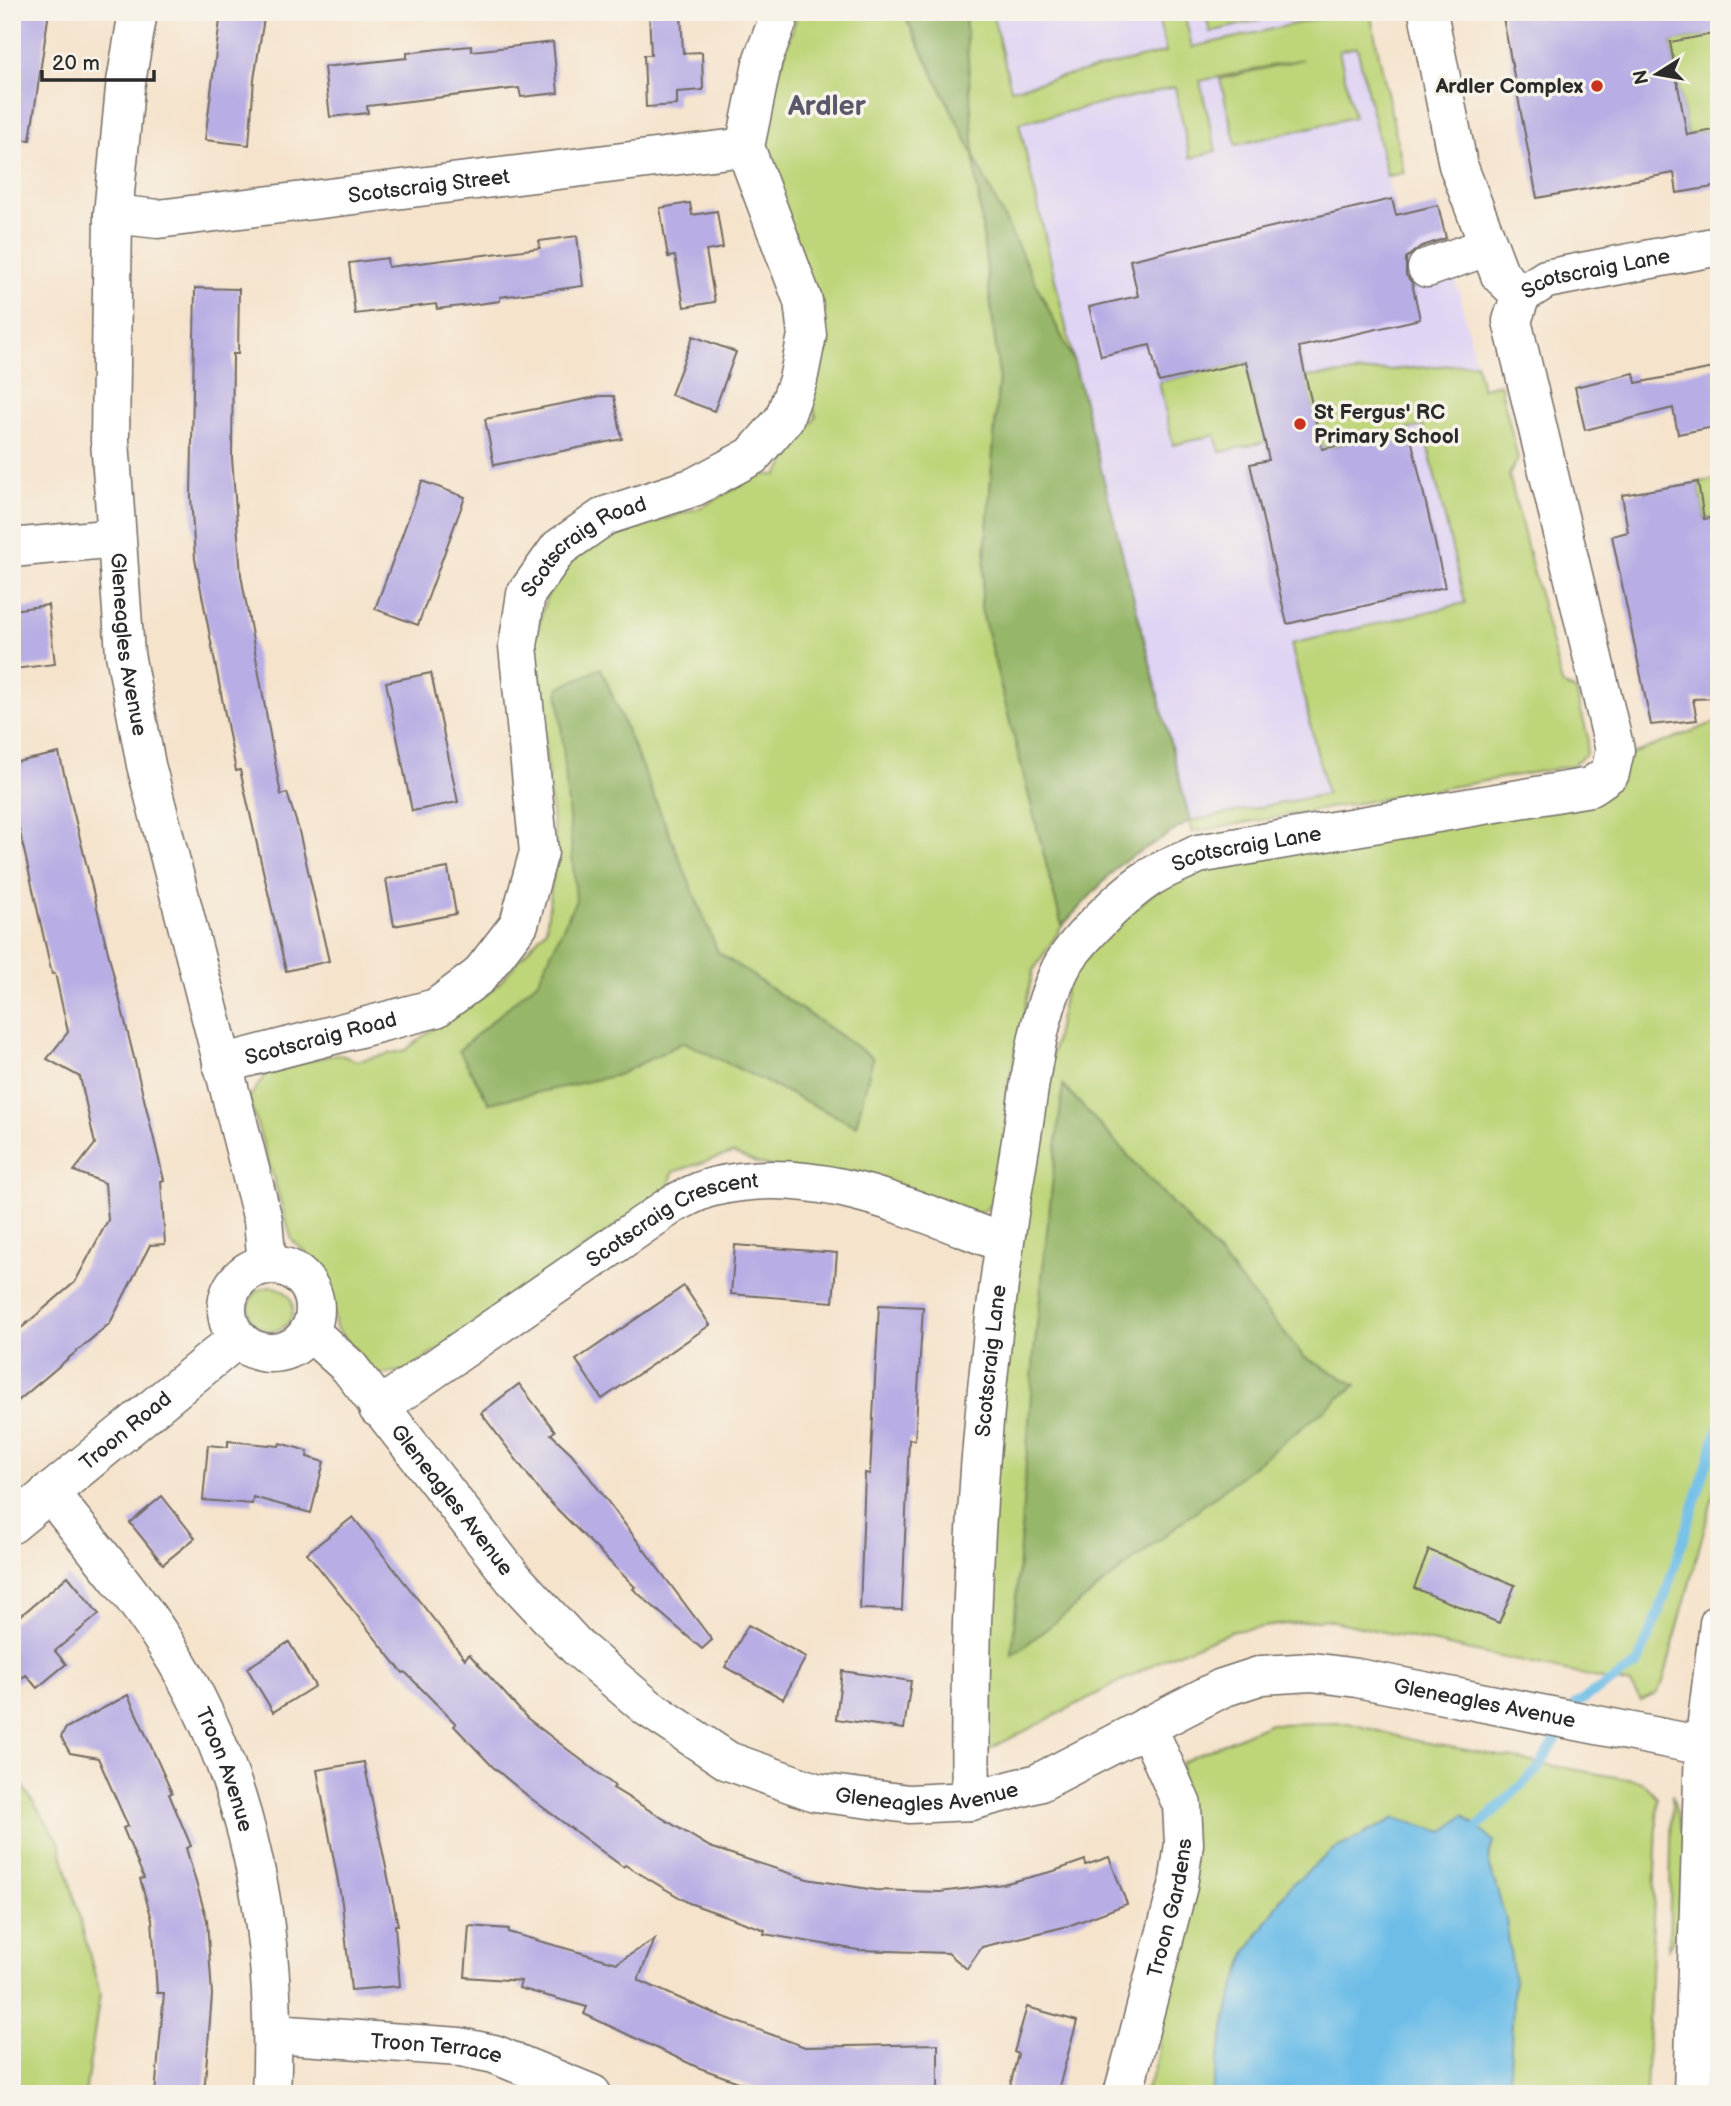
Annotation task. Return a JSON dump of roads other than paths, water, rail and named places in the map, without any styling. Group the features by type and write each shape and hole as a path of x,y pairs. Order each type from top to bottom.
{"street":[{"name":"Gleneagles Avenue","path":"138,12 125,88 113,214 110,440 125,654 146,765 263,1220 267,1265"},
{"path":"746,147 762,59 781,12"},
{"path":"1428,12 1458,165 1500,275 1521,295"},
{"name":"Scotscraig Street","path":"113,214 158,219 746,147"},
{"name":"Scotscraig Road","path":"222,1064 436,1008 479,976 519,924 539,852 518,646 526,594 559,548 605,516 694,486 752,456 784,419 798,380 807,335 803,300 746,147"},
{"path":"1427,268 1462,258 1489,246"},
{"name":"Scotscraig Lane","path":"971,1801 969,1685 974,1548 1003,1243 1040,1032 1059,970 1096,923 1146,880 1198,855 1590,787 1610,773 1615,750 1512,321 1521,295 1546,279 1561,274 1719,246"},
{"path":"12,548 116,538"},
{"name":"Scotscraig Crescent","path":"378,1408 673,1204 710,1187 760,1178 806,1180 879,1197 1003,1243"},
{"path":"267,1265 293,1271 304,1280 315,1305 309,1331 300,1342 275,1353 255,1350 238,1338 227,1313 228,1299 242,1276 267,1265"},
{"name":"Gleneagles Avenue","path":"309,1331 349,1367 378,1408 513,1578 578,1648 647,1707 728,1761 815,1792 909,1804 971,1801 1038,1783 1222,1688 1262,1675 1312,1672 1370,1680 1704,1746"},
{"name":"Troon Road","path":"12,1524 238,1338"},
{"name":"Troon Avenue","path":"49,1492 165,1643 206,1716 229,1773 253,1852 268,1943 274,2034 271,2094"},
{"path":"1693,2094 1704,1746 1719,1623"},
{"name":"Troon Gardens","path":"1123,2094 1178,1886 1184,1844 1182,1805 1147,1726"},
{"name":"Troon Terrace","path":"274,2034 460,2048 494,2054 592,2094"}],"water":[{"path":"1464,1815 1493,1841 1488,1860 1506,1920 1514,1979 1509,2094 1211,2094 1230,2004 1246,1953 1290,1886 1333,1850 1395,1818 1444,1832"}],"waterway":[{"path":"1572,1712 1576,1704 1637,1665 1664,1599 1719,1426"},
{"path":"1478,1827 1538,1769 1564,1726"}],"place":[{"name":"Ardler Complex","path":"1597,86"},
{"name":"St Fergus' RC Primary School","path":"1300,424"}],"district":[{"name":"Ardler","path":"827,106"}]}
